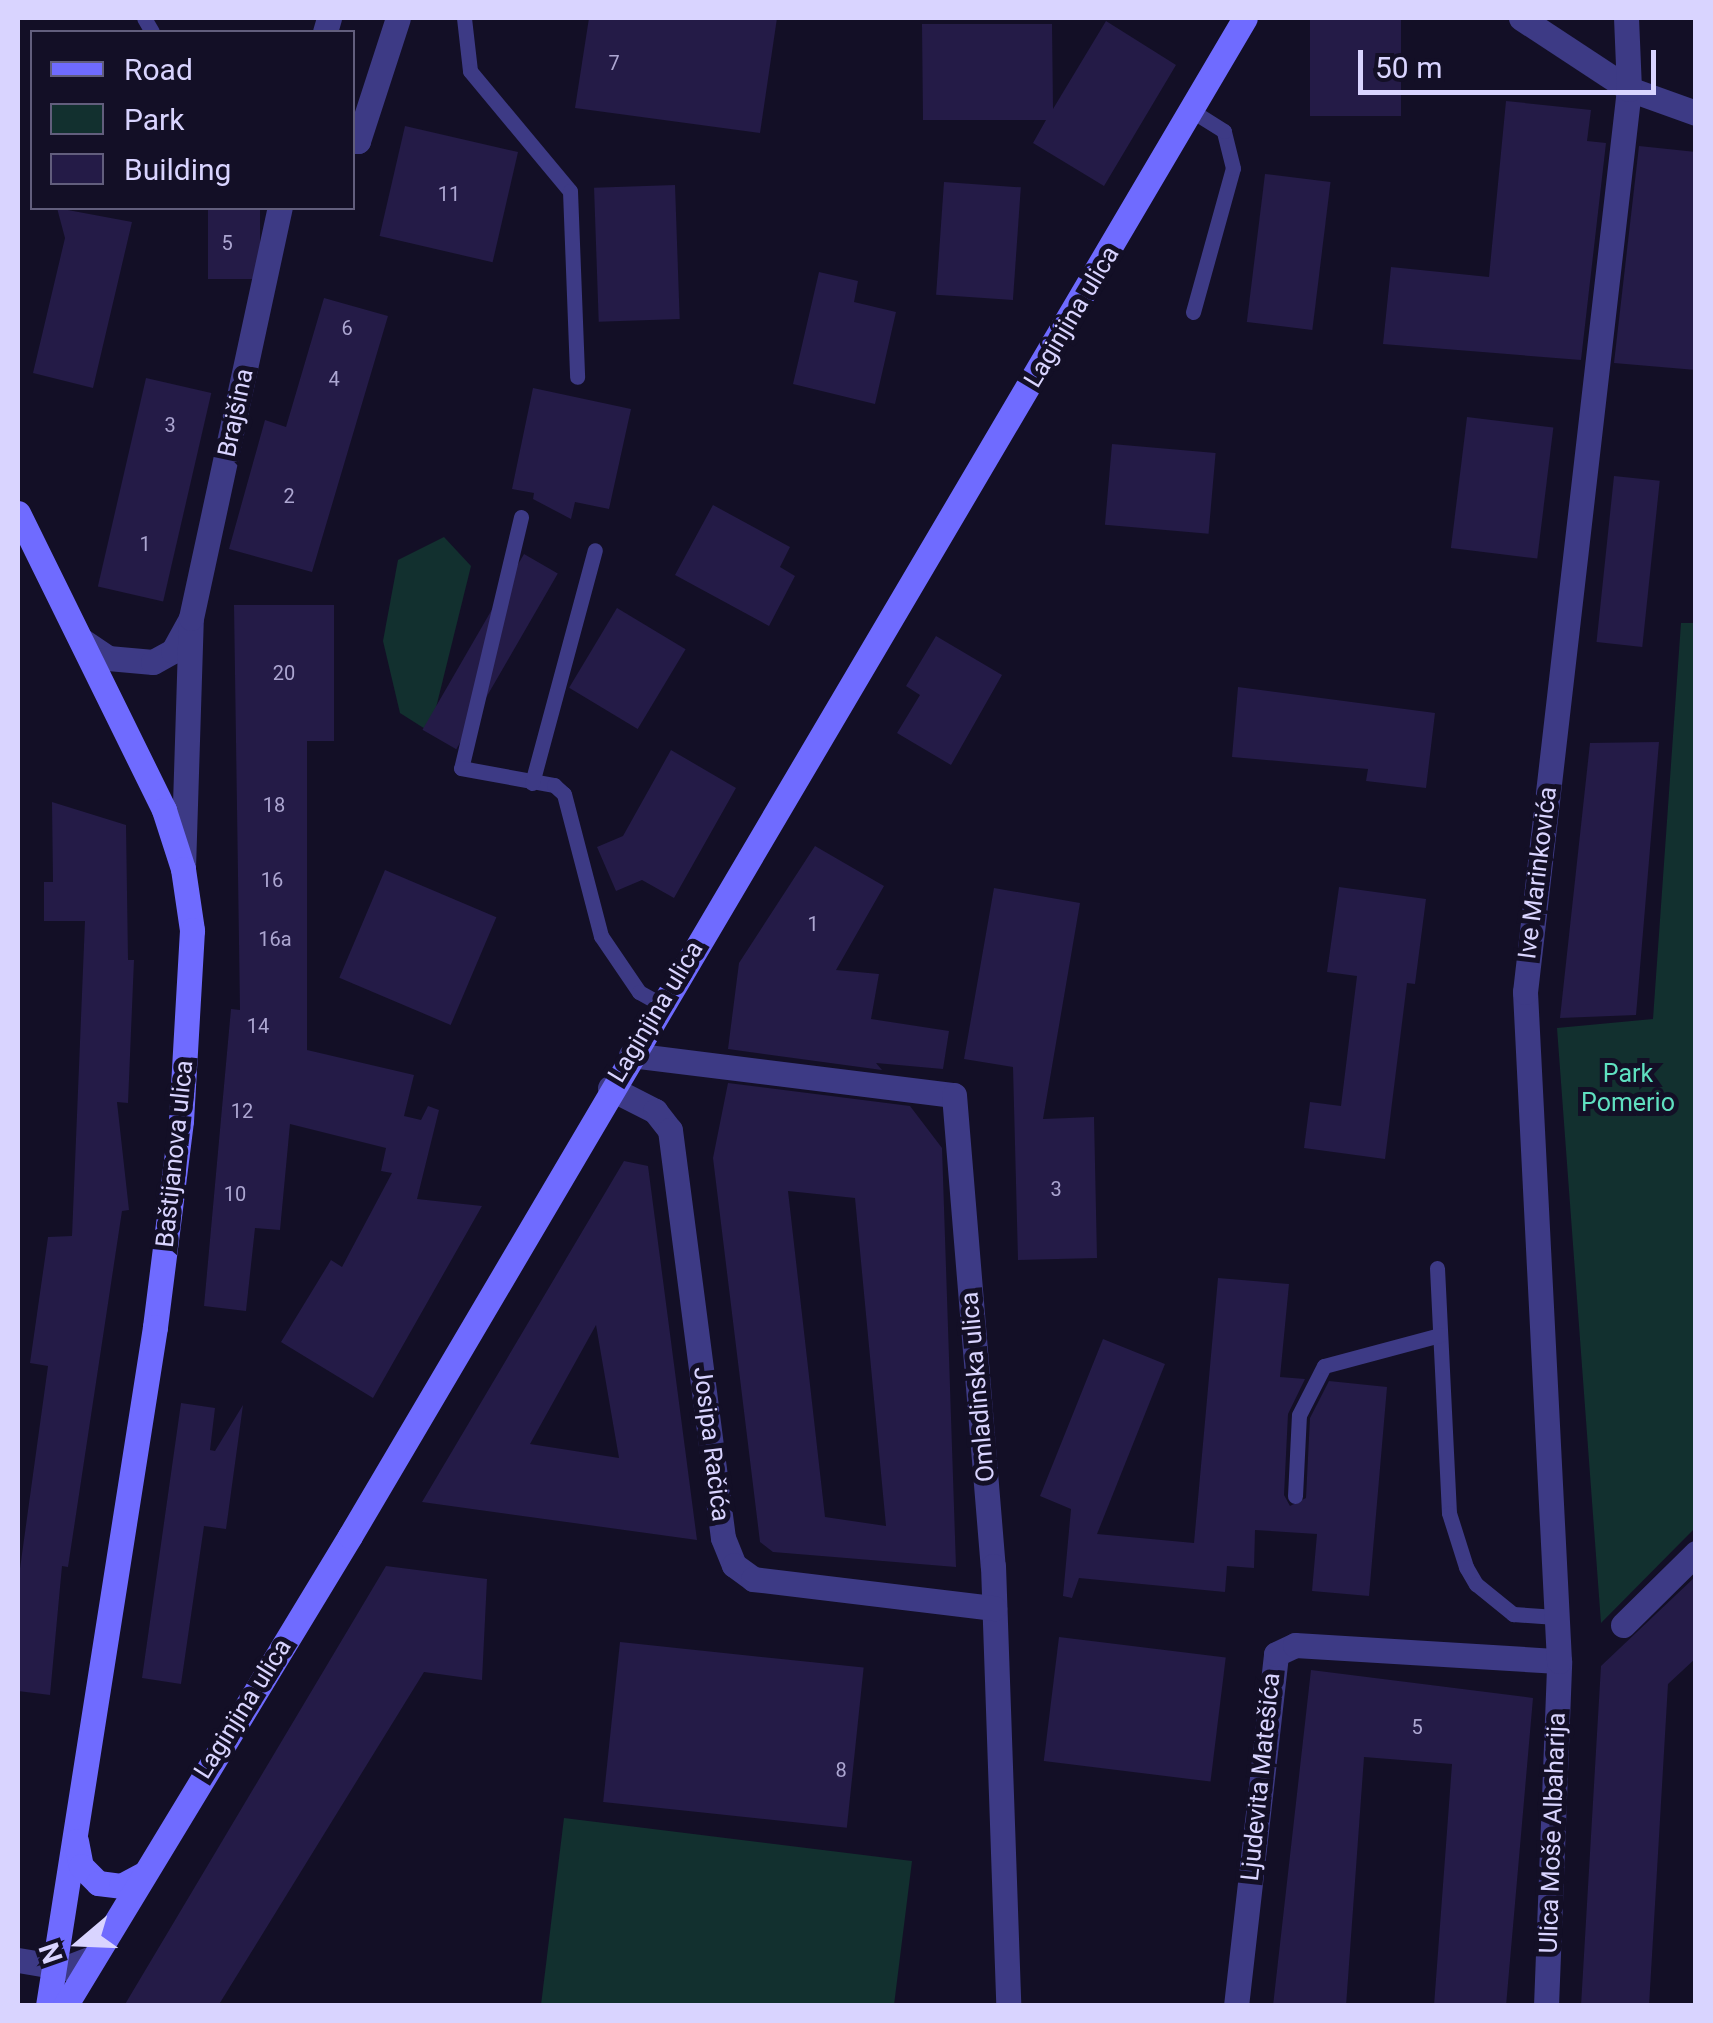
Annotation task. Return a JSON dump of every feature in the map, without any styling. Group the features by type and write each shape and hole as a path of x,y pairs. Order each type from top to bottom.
{"main road":[{"name":"Laginjina ulica","path":"64,2006 350,1536 610,1088 1194,112 1245,18"},
{"name":"Baštijanova ulica","path":"18,514 134,740 183,869 192,930 180,1121 155,1327 48,2006"},
{"path":"74,1826 80,1866 98,1883 121,1886 144,1874"}],"street":[{"path":"355,141 398,18"},
{"path":"1520,18 1629,88 1696,113"},
{"name":"Ive Marinkovića","path":"1559,1661 1524,992 1629,88 1626,18"},
{"name":"Brajšina","path":"183,869 191,618 280,210"},
{"name":"Brajšina","path":"83,641 108,658 153,662 173,651 191,618"},
{"name":"Omladinska ulica","path":"631,1055 954,1095 994,1608 1008,2006"},
{"name":"Josipa Račića","path":"610,1088 655,1111 670,1130 723,1538 734,1565 753,1579 994,1608"},
{"path":"1623,1625 1696,1552"},
{"name":"Ljudevita Matešića","path":"1236,2006 1276,1654 1295,1645 1559,1661"},
{"name":"Ulica Moše Albaharija","path":"1546,2006 1559,1661"},
{"path":"18,1960 54,1967 94,1957"}],"lane":[{"path":"464,18 470,72 570,191 577,377"},
{"path":"1193,312 1232,168 1224,131 1194,112"},
{"path":"522,517 461,768 554,785 564,794 601,936 639,992 661,1004"},
{"path":"532,783 595,550"},
{"path":"1437,1268 1449,1513 1466,1567 1476,1584 1512,1614 1556,1617"},
{"path":"1295,1496 1299,1415 1324,1366 1440,1334"}],"green space":[{"path":"444,537 471,566 430,732 400,713 383,641 398,560"},
{"name":"Park Pomerio","path":"1681,623 1696,623 1695,1528 1601,1623 1557,1028 1653,1019"},
{"path":"564,1818 912,1861 894,2005 541,2005"}],"building":[{"path":"589,18 777,18 760,133 575,108"},
{"path":"1310,18 1401,18 1401,116 1310,116"},
{"path":"1106,21 1176,65 1104,186 1033,143 1046,120 923,120 922,24 1052,24 1053,109"},
{"path":"1506,101 1591,110 1587,141 1606,143 1581,360 1383,344 1391,267 1489,277"},
{"path":"405,126 518,152 493,262 380,236"},
{"path":"1639,146 1696,152 1696,370 1614,363"},
{"path":"1265,174 1331,182 1312,330 1247,322"},
{"path":"944,182 1021,187 1013,300 936,295"},
{"path":"675,185 680,319 599,322 594,188"},
{"path":"58,210 132,222 93,388 33,373 65,238"},
{"path":"208,210 260,210 260,279 208,279"},
{"path":"819,272 858,281 854,302 896,312 875,404 793,384"},
{"path":"324,298 388,316 312,572 229,549 265,420 286,427"},
{"path":"146,378 211,393 163,602 98,587"},
{"path":"533,388 631,409 609,509 575,502 571,519 533,499 534,493 512,489"},
{"path":"1467,417 1553,428 1537,559 1451,548"},
{"path":"1112,444 1216,453 1209,534 1105,525"},
{"path":"1614,476 1660,481 1642,647 1597,642"},
{"path":"713,505 790,547 780,567 795,576 769,626 675,575"},
{"path":"524,554 558,574 456,749 422,730"},
{"path":"234,605 334,605 334,741 307,741 307,1050 414,1075 404,1116 421,1120 428,1106 439,1110 417,1199 482,1206 373,1398 281,1342 331,1260 342,1267 392,1173 381,1171 386,1148 290,1124 280,1230 255,1228 246,1311 204,1306 231,1009 240,1010"},
{"path":"617,608 686,649 638,729 569,688"},
{"path":"936,636 1002,675 951,765 897,733 920,695 906,686"},
{"path":"1238,687 1435,713 1426,788 1366,781 1368,769 1232,757"},
{"path":"1659,742 1636,1015 1560,1018 1590,743"},
{"path":"671,750 736,788 674,898 642,880 616,891 597,847 623,836"},
{"path":"52,802 126,825 128,960 134,960 128,1103 117,1102 129,1210 122,1211 68,1567 62,1566 50,1695 18,1691 18,1583 48,1366 30,1363 48,1237 72,1236 85,921 44,921 44,882 53,882"},
{"path":"815,846 884,886 836,970 879,974 871,1019 949,1031 943,1069 876,1063 882,1070 728,1049 739,963"},
{"path":"385,870 496,917 451,1025 339,978"},
{"path":"1339,887 1426,899 1415,984 1407,983 1385,1159 1304,1148 1310,1102 1341,1106 1357,976 1327,972"},
{"path":"994,888 1080,903 1043,1119 1094,1117 1097,1258 1018,1260 1013,1067 964,1059"},
{"path":"728,1083 910,1106 942,1148 956,1567 773,1552 760,1542 713,1158","holes":["788,1191 855,1198 886,1526 825,1517"]},
{"path":"624,1161 648,1166 697,1540 422,1502","holes":["596,1325 619,1458 530,1444"]},
{"path":"1218,1278 1289,1284 1280,1377 1305,1379 1288,1414 1284,1495 1290,1506 1306,1498 1310,1418 1329,1381 1387,1387 1369,1596 1312,1591 1317,1534 1255,1530 1254,1568 1227,1566 1225,1592 1079,1578 1072,1598 1063,1596 1071,1509 1040,1496 1103,1339 1165,1364 1097,1534 1194,1543"},
{"path":"181,1403 215,1408 210,1450 215,1451 243,1405 226,1529 204,1526 181,1684 142,1678"},
{"path":"386,1566 487,1579 482,1680 424,1672 218,2006 124,2006"},
{"path":"1696,1576 1696,1658 1668,1684 1649,2006 1581,2006 1601,1666"},
{"path":"1059,1637 1226,1657 1211,1782 1044,1761"},
{"path":"620,1642 864,1668 847,1828 603,1802"},
{"path":"1311,1670 1533,1698 1506,2006 1434,2006 1452,1764 1364,1757 1346,2006 1273,2006"}]}
